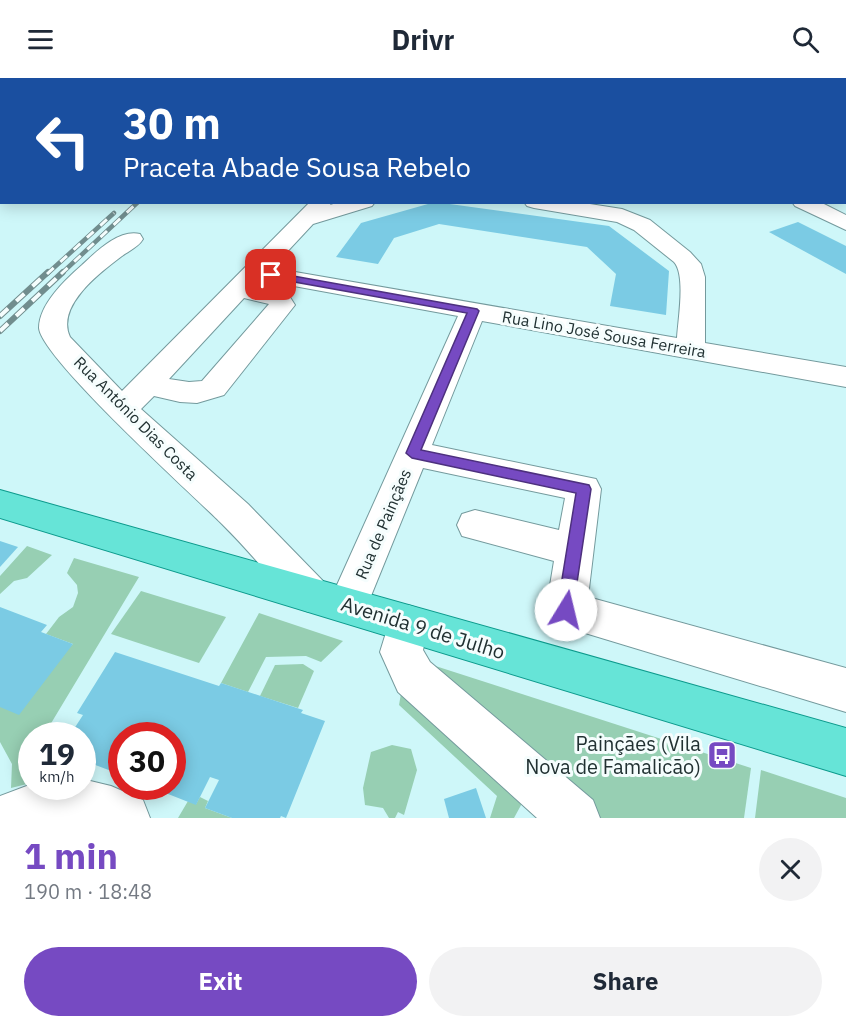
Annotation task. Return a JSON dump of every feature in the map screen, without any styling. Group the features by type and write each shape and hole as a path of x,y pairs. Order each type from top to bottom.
{"main road":[{"name":"Avenida 9 de Julho","path":"0,504 846,752"}],"street":[{"path":"135,396 314,211 354,204"},
{"path":"547,204 622,216 642,225 689,264 693,277 691,349"},
{"path":"806,204 846,223"},
{"name":"Rua António Dias Costa","path":"132,239 113,249 74,288 55,314 52,326 56,337 93,381 135,396 309,594"},
{"path":"135,396 190,393 213,388 282,305 279,299 247,281"},
{"name":"Rua Lino José Sousa Ferreira","path":"247,281 473,311 846,377"},
{"name":"Rua de Painçães","path":"348,605 473,311"},
{"path":"412,453 584,489 566,610 846,690"},
{"path":"475,525 575,550"},
{"path":"408,624 401,652 414,677 575,818"},
{"path":"10,818 45,806 73,802 94,805 125,818"}],"green space":[{"path":"27,546 52,555 27,578 14,581 0,594 0,576"},
{"path":"74,558 139,577 52,722 18,722 18,786 11,788 12,764 0,742 0,707 73,644 46,634 59,617 73,607 78,593 77,585 67,573"},
{"path":"141,591 226,617 199,663 111,634"},
{"path":"259,613 343,641 321,662 306,656 266,657 248,692 221,683"},
{"path":"423,662 751,768 744,818 599,818"},
{"path":"303,664 314,671 298,708 260,696 275,665"},
{"path":"403,682 526,796 514,818 490,818 497,796 399,705"},
{"path":"392,745 411,749 417,770 404,815 398,812 395,818 389,818 383,808 365,805 363,788 371,752"},
{"path":"761,770 846,798 846,818 755,818"},
{"path":"200,797 208,801 205,808 232,818 178,818 188,801 196,804"}],"building":[{"path":"428,204 450,204 609,226 669,271 666,315 610,306 616,274 587,247 439,224 394,238 378,264 336,257 361,223"},
{"path":"798,222 846,246 846,274 769,232"},
{"path":"0,541 18,547 0,567"},
{"path":"0,607 47,625 41,632 73,644 19,715 0,707"},
{"path":"115,652 219,686 221,683 303,710 301,713 325,721 286,818 281,816 280,818 232,818 205,808 219,780 210,777 196,805 183,800 186,800 186,722 108,722 108,770 96,765 96,722 78,722 83,715 77,713"},
{"path":"476,788 486,818 449,818 444,799"}],"railway":[{"path":"61,274 136,204"},
{"path":"47,274 114,213"},
{"path":"0,316 48,272"},
{"path":"0,331 63,272"}],"place":[{"name":"Painçães (Vila Nova de Famalicão)","path":"722,755"}],"route":[{"path":"271,275 473,311 412,453 584,489 566,610"}]}
